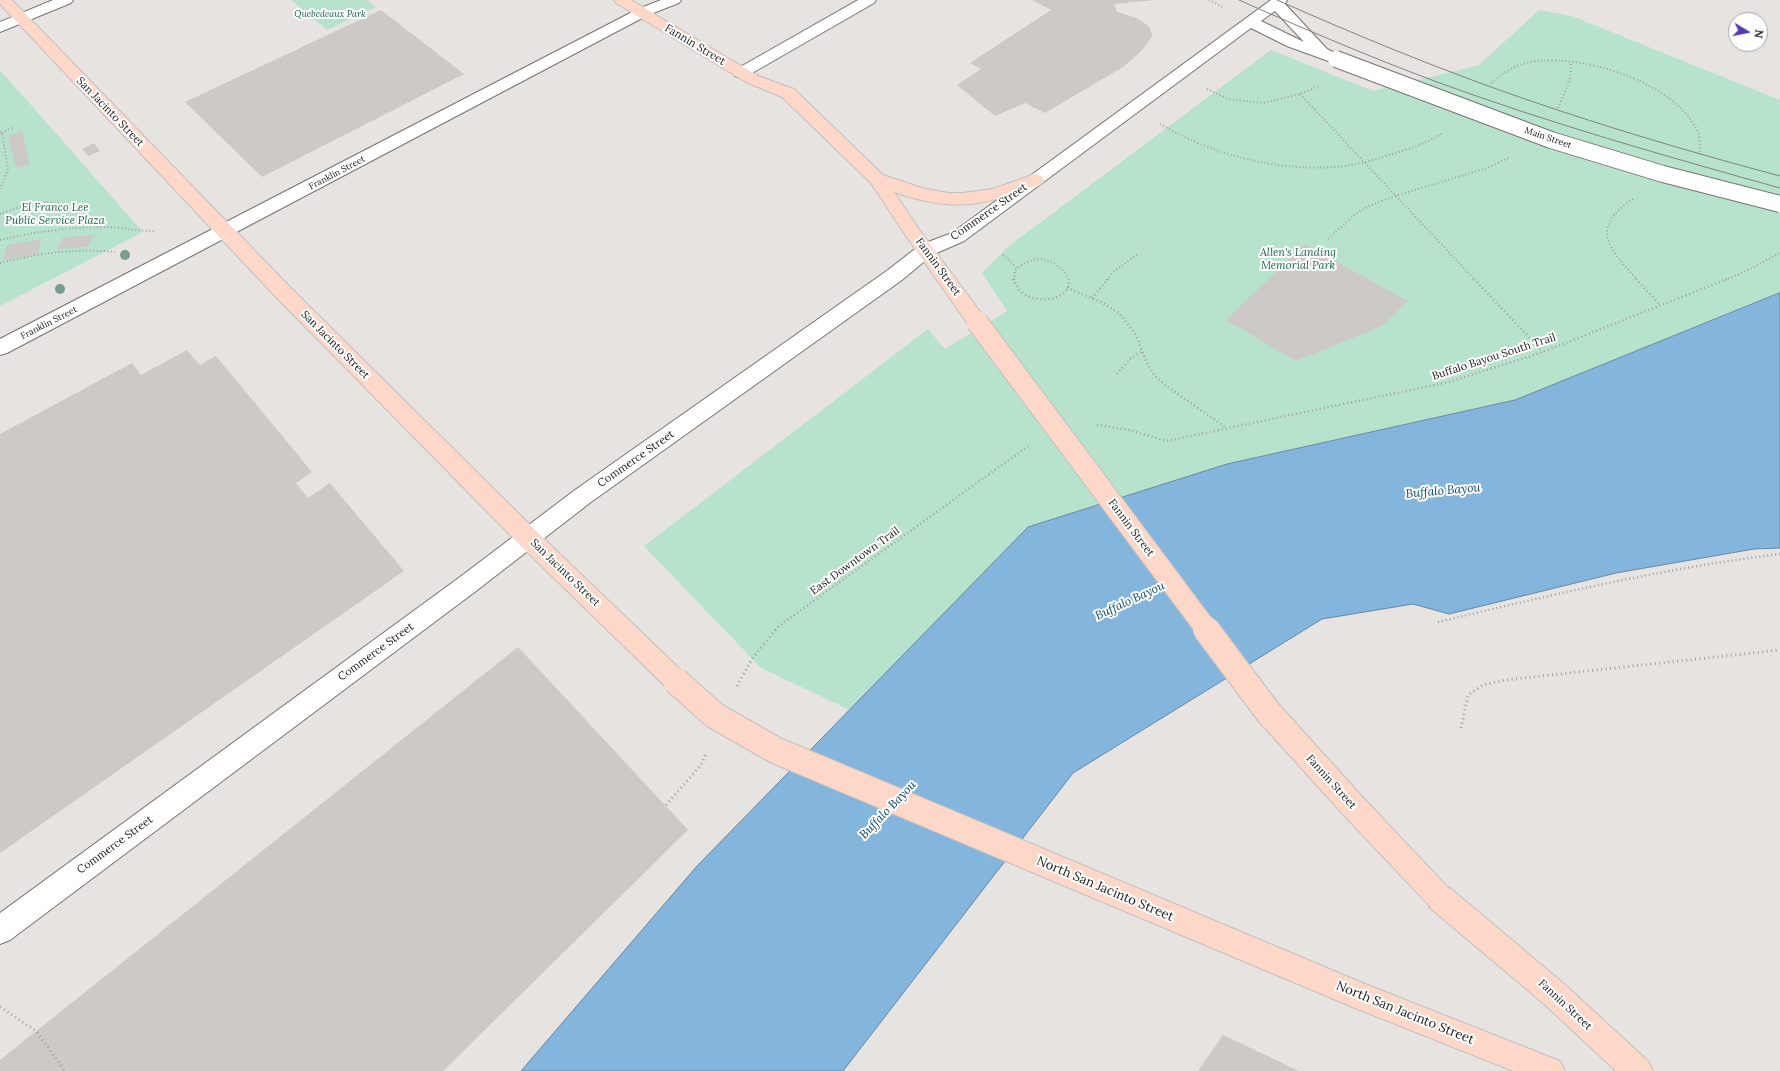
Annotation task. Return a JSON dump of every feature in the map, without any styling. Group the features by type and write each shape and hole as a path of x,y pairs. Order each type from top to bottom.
{"main road":[{"name":"San Jacinto Street","path":"4,0 224,232 528,538 676,681"},
{"name":"Fannin Street","path":"621,0 741,73 752,79 788,93 877,179 977,322 1268,712 1354,807 1440,898 1553,993 1638,1071"},
{"path":"877,179 927,197 963,200 995,195 1035,180"},
{"name":"North San Jacinto Street","path":"676,681 714,715 775,750 1360,996 1550,1071"}],"street":[{"path":"0,27 66,0"},
{"name":"Franklin Street","path":"0,348 643,12 674,0"},
{"path":"741,73 868,0"},
{"name":"Commerce Street","path":"0,930 589,492 895,275 926,250 958,237 1278,1"},
{"name":"Main Street","path":"1278,1 1311,42 1329,56"},
{"name":"Main Street","path":"1250,22 1292,43 1558,142 1663,174 1780,204"}],"path":[{"path":"1209,0 1225,8"},
{"path":"1554,114 1570,80 1572,71 1571,62"},
{"path":"1178,75 1228,99 1263,103 1300,94 1320,86"},
{"path":"1300,94 1543,352"},
{"path":"0,189 8,170 1,133 14,127"},
{"path":"1328,240 1355,214 1369,206 1395,196 1487,168 1515,154"},
{"path":"0,214 33,204 58,203 66,205 78,213 82,223 80,228"},
{"path":"0,240 80,228 105,227 158,231"},
{"path":"0,263 50,253 75,250 115,252"},
{"name":"Buffalo Bayou South Trail","path":"1091,426 1099,425 1130,430 1166,441 1449,382 1543,352 1744,272 1780,253"},
{"path":"1092,298 1113,272 1138,254"},
{"path":"1003,256 1017,268"},
{"path":"1031,260 1049,260 1063,269 1067,275 1069,282 1067,288 1063,294 1056,298 1047,300 1029,297 1015,287 1013,274 1023,263 1031,260"},
{"path":"1067,288 1092,298 1119,313 1135,333 1142,352 1154,376 1165,386 1225,428"},
{"path":"1117,374 1130,359 1142,352"},
{"name":"East Downtown Trail","path":"734,691 752,659 779,626 1031,444"},
{"path":"1438,622 1585,587 1676,570 1780,554"},
{"path":"1461,728 1468,695 1483,685 1505,680 1780,650"},
{"path":"666,805 701,765 707,751"},
{"path":"0,1007 36,1031 65,1071"}],"green space":[{"name":"Quebedeaux Park","path":"291,0 366,0 376,7 327,30"},
{"name":"Allen's Landing Memorial Park","path":"1539,10 1572,16 1780,100 1780,293 1515,400 1227,464 1028,527 850,710 761,668 644,546 928,329 945,349 1007,311 982,273 1006,248 1271,50 1373,91 1479,65"},
{"name":"El Franco Lee Public Service Plaza","path":"0,70 143,232 0,306"}],"water":[{"name":"Buffalo Bayou","path":"1780,293 1780,548 1754,549 1616,573 1449,614 1413,604 1322,619 1073,773 843,1071 521,1071 697,866 1028,527 1227,464 1515,400"}],"building":[{"path":"1032,0 1155,0 1114,4 1117,12 1136,18 1146,24 1150,28 1152,36 1138,54 1123,67 1045,113 1025,103 995,116 957,85 981,69 970,63 1051,10"},
{"path":"381,10 464,74 262,177 185,102"},
{"path":"22,131 30,164 16,168 8,136"},
{"path":"94,143 100,151 88,156 82,149"},
{"path":"94,235 88,247 57,249 63,237"},
{"path":"41,239 38,254 3,260 7,245"},
{"path":"1305,244 1408,301 1382,326 1296,361 1226,320"},
{"path":"187,350 200,365 216,356 312,472 296,483 308,498 330,483 404,571 0,853 0,434 132,363 141,375"},
{"path":"518,647 688,830 443,1071 0,1071 0,1060"},
{"path":"1223,1035 1299,1071 1198,1071"}],"tram line":[{"path":"1239,0 1362,53 1479,97 1607,138 1780,188"},
{"path":"1277,0 1400,52 1525,99 1652,140 1780,176"}]}
